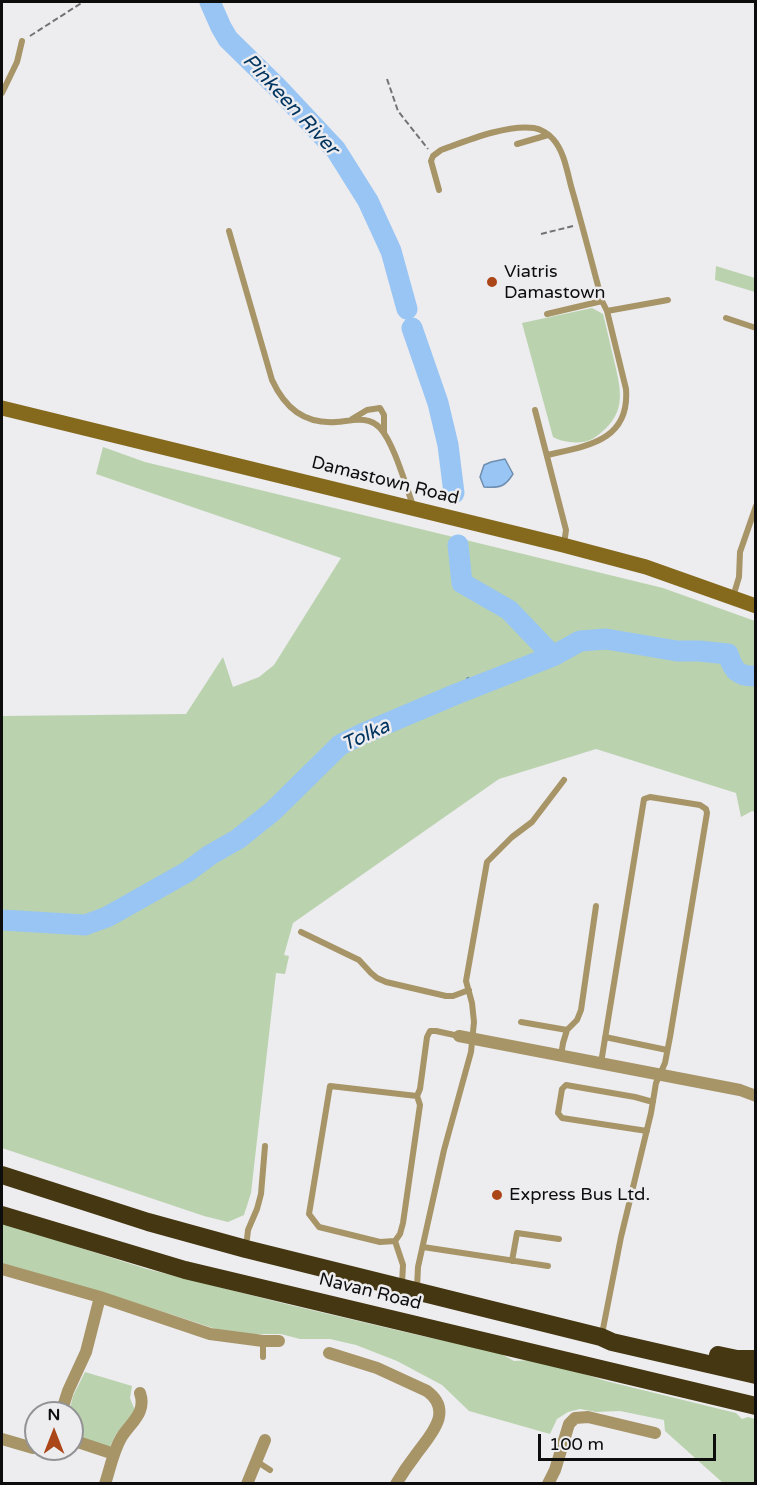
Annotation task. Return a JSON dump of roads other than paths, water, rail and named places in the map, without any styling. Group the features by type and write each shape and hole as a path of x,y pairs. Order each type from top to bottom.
{"highway":[{"name":"Navan Road","path":"2,1174 148,1222 246,1249 607,1340"},
{"name":"Navan Road","path":"2,1215 185,1270 756,1406"},
{"path":"607,1340 671,1345 737,1359 756,1359"},
{"path":"607,1340 756,1375"}],"street":[{"name":"Damastown Road","path":"2,408 563,545 646,567 756,606"},
{"path":"459,1036 740,1090 756,1096"},
{"path":"2,1269 99,1297 210,1334 279,1341"},
{"path":"65,1401 86,1352 99,1297"},
{"path":"329,1353 377,1368 419,1387 434,1396 439,1404 439,1420 432,1434 396,1484"},
{"path":"105,1484 121,1438 140,1413 142,1404 140,1393"},
{"path":"548,1484 555,1470 569,1424 575,1418 588,1417 654,1432"},
{"path":"2,1438 24,1445"},
{"path":"247,1484 265,1440"},
{"path":"84,1444 114,1454"}],"lane":[{"path":"2,93 17,62 22,41"},
{"path":"439,190 431,161 433,156 441,150 498,132 536,128 554,140 565,164 627,389 626,408 614,431 601,441 547,455"},
{"path":"517,144 549,135"},
{"path":"229,231 272,380 288,406 303,417 321,422 363,419 373,423 387,438"},
{"path":"607,311 668,300"},
{"path":"547,314 602,301"},
{"path":"726,318 756,328"},
{"path":"349,421 367,410 380,408 384,415 384,430 414,508"},
{"path":"535,410 566,530 563,545"},
{"path":"733,598 739,577 740,552 756,506"},
{"path":"409,1290 418,1267 444,1150 473,1039 472,1003 466,981 487,862 512,837 532,822 564,780"},
{"path":"601,1063 644,799 650,797 700,805 706,809 707,813 665,1063 656,1083 647,1131 621,1237 607,1340"},
{"path":"561,1056 567,1030 577,1020 580,1010 596,906"},
{"path":"301,932 359,960 371,974 386,982 446,996 469,990"},
{"path":"521,1022 567,1030"},
{"path":"395,1241 403,1223 420,1105 417,1096 427,1037 430,1031 436,1030 459,1036"},
{"path":"605,1037 667,1050"},
{"path":"647,1131 562,1118 558,1113 562,1089 566,1085 653,1102"},
{"path":"395,1241 380,1242 319,1227 309,1214 330,1086 417,1096"},
{"path":"246,1249 248,1230 261,1194 265,1146"},
{"path":"513,1261 517,1233 559,1239"},
{"path":"395,1241 409,1290"},
{"path":"423,1247 548,1266"},
{"path":"263,1357 264,1341"},
{"path":"256,1461 270,1470"}],"water":[{"path":"505,459 513,474 510,478 502,486 484,487 480,477 484,465"}],"waterway":[{"name":"Pinkeen River","path":"210,2 228,39 336,150 368,201 391,251 407,309"},
{"name":"Pinkeen River","path":"412,328 438,403 448,445 454,493"},
{"name":"Pinkeen River","path":"458,545 462,583 509,610 553,656"},
{"name":"Tolka","path":"2,920 85,925 107,917 187,872 238,839 273,811 340,745 454,695 553,656 580,641 606,639 677,651 728,654 737,671 741,674 756,676"},
{"path":"468,679 472,688"}],"place":[{"name":"Viatris Damastown","path":"492,282"},
{"name":"Express Bus Ltd.","path":"497,1195"}]}
